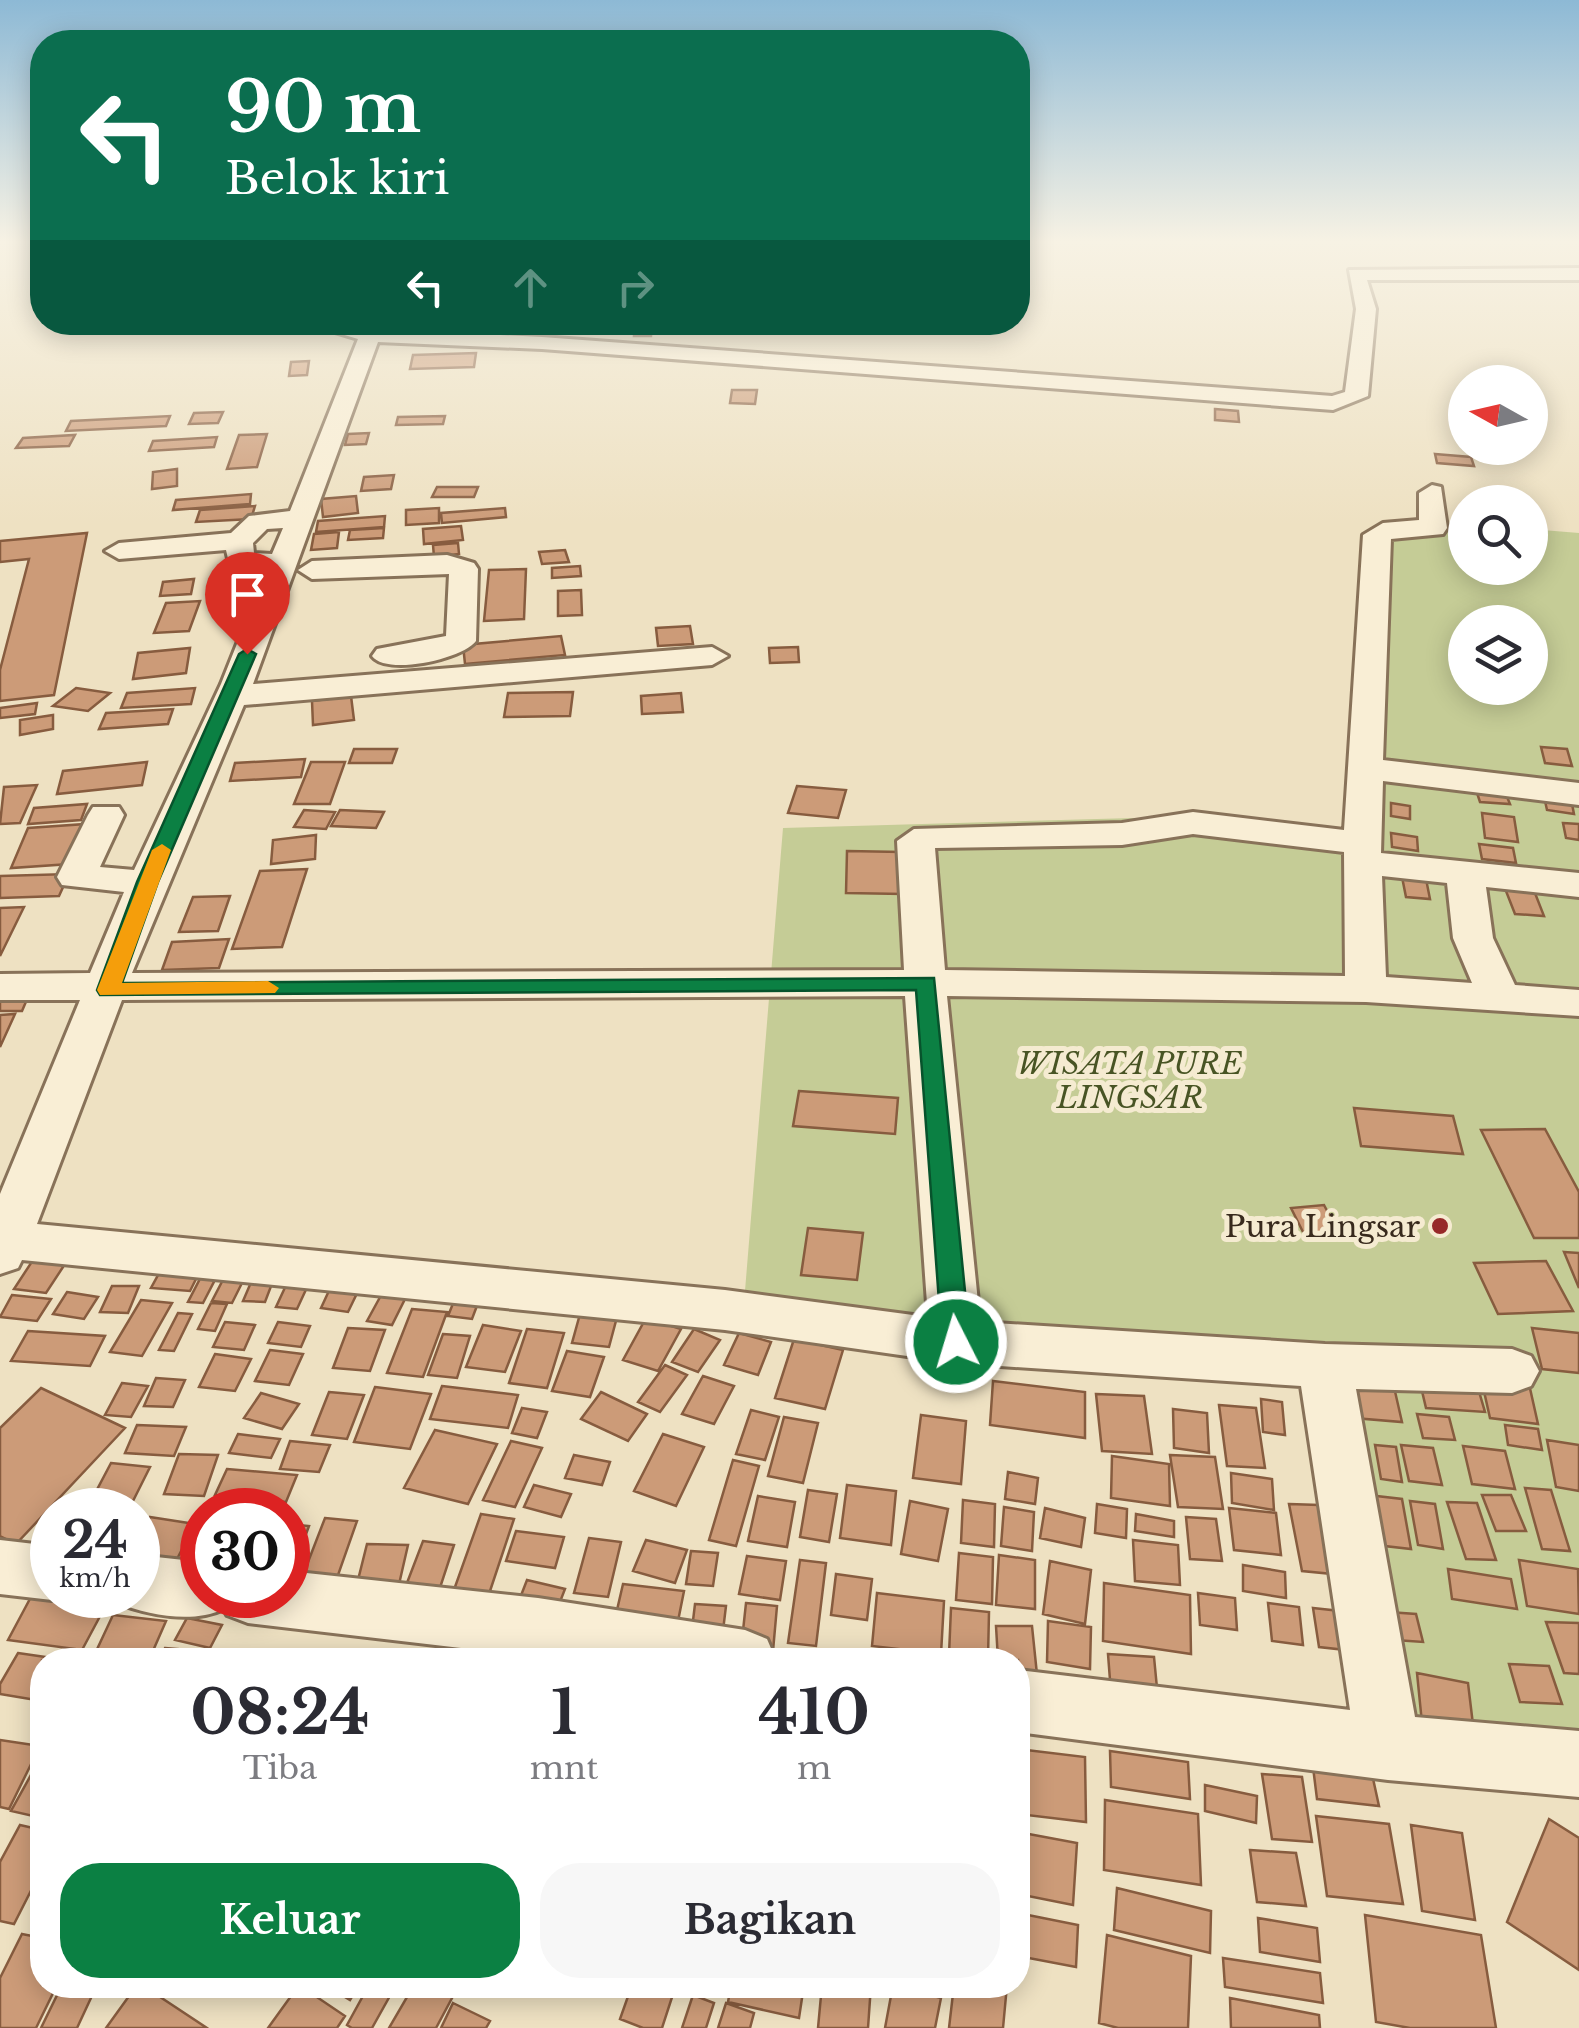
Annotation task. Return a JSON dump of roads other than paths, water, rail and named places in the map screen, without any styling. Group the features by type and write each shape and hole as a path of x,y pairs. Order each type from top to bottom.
{"street":[{"path":"370,336 300,518 296,567 234,690 147,882 108,990 3,1248 725,1310 956,1342 1324,1366 1512,1371"},
{"path":"510,336 849,357 1333,404 1356,396 1363,336"},
{"path":"1366,989 1364,853 1377,535 1392,529 1433,528 1432,493"},
{"path":"119,550 239,541 259,522 300,518"},
{"path":"234,690 322,661 432,652 460,642 464,568 447,564 296,567 240,562 239,541"},
{"path":"234,690 712,656"},
{"path":"1368,769 1579,794"},
{"path":"106,816 76,877 147,882"},
{"path":"956,1342 916,842 927,836 1122,834 1193,823 1465,873 1579,884"},
{"path":"1465,873 1479,959 1499,996"},
{"path":"0,987 108,990 926,983 1366,989 1579,1002"},
{"path":"1324,1366 1388,1748"},
{"path":"0,1567 30,1570"},
{"path":"310,1602 538,1628 667,1648"},
{"path":"1030,1703 1388,1748 1579,1764"}],"place":[{"name":"Pura Lingsar","path":"1440,1226"}],"park label":[{"name":"WISATA PURE LINGSAR","path":"1130,1080"}]}
